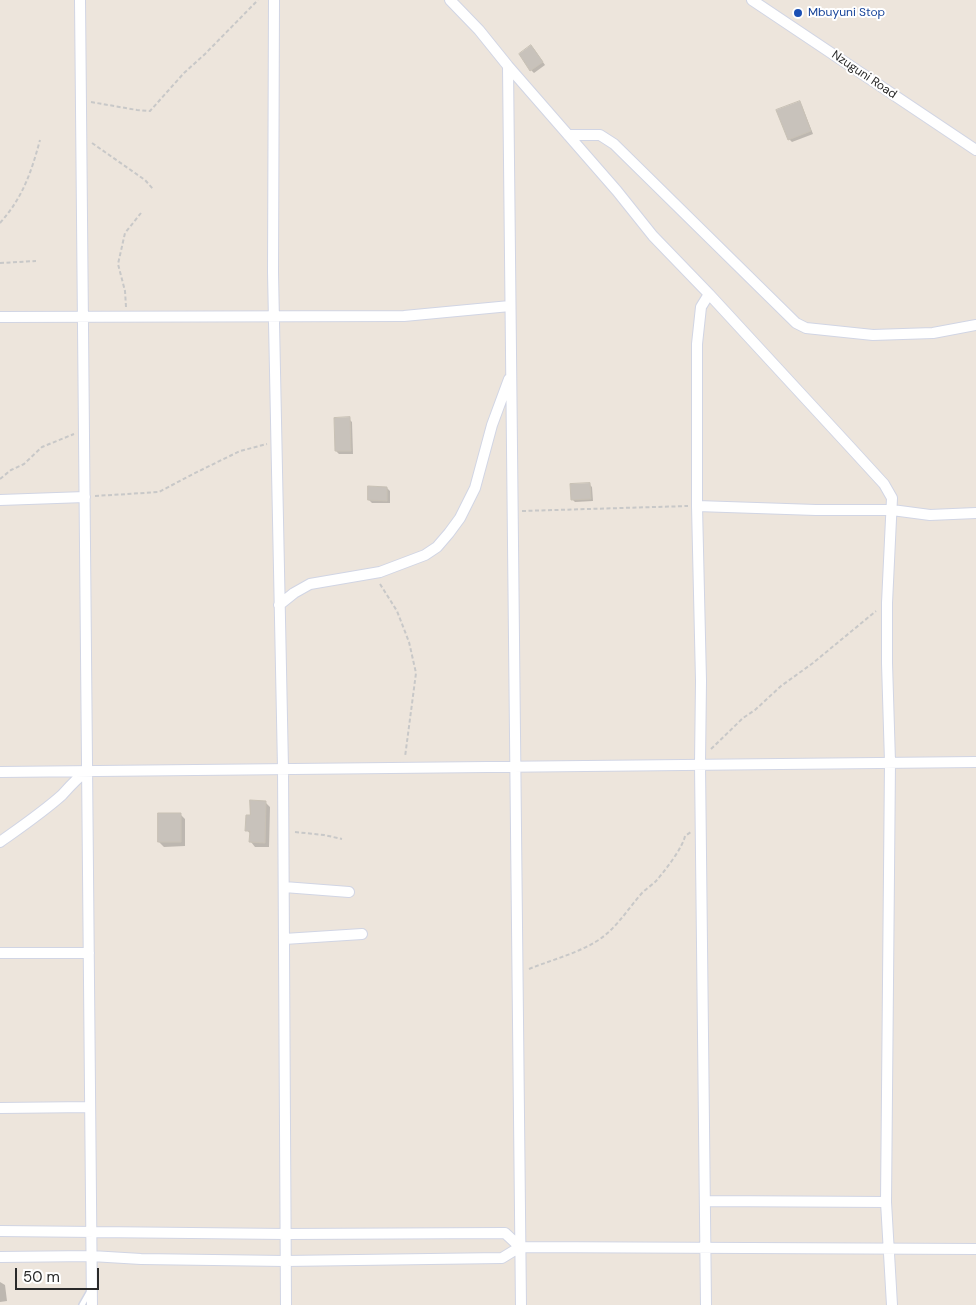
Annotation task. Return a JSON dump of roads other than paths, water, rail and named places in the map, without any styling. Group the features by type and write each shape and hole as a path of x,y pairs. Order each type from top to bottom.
{"street":[{"path":"80,0 92,1305"},
{"path":"274,0 274,316 284,826 286,1305"},
{"path":"450,0 479,30 617,191 653,236 884,484 892,498 887,602 890,762 886,1202 892,1305"},
{"name":"Nzuguni Road","path":"752,0 976,150"},
{"path":"508,66 521,1305"},
{"path":"568,135 600,135 614,144 796,323 806,328 883,334 933,333 976,325"},
{"path":"706,1305 700,762 701,681 697,506 697,344 702,307 709,294"},
{"path":"0,317 404,316 510,306"},
{"path":"279,605 294,593 310,584 372,574 425,555 437,547 449,533 469,502 475,488 492,424 511,374"},
{"path":"0,500 85,498"},
{"path":"697,506 816,510 892,510 930,515 976,513"},
{"path":"0,772 700,762 976,762"},
{"path":"0,842 25,825 87,771"},
{"path":"284,887 348,892"},
{"path":"284,939 362,934"},
{"path":"0,953 89,953"},
{"path":"0,1108 90,1107"},
{"path":"705,1201 886,1202"},
{"path":"0,1231 286,1234 505,1233 520,1247"},
{"path":"0,1257 91,1256 141,1259 285,1261 502,1258 520,1247 976,1249"}],"lane":[{"path":"82,1305 92,1288"}],"place":[{"name":"Mbuyuni Stop","path":"798,13"}]}
